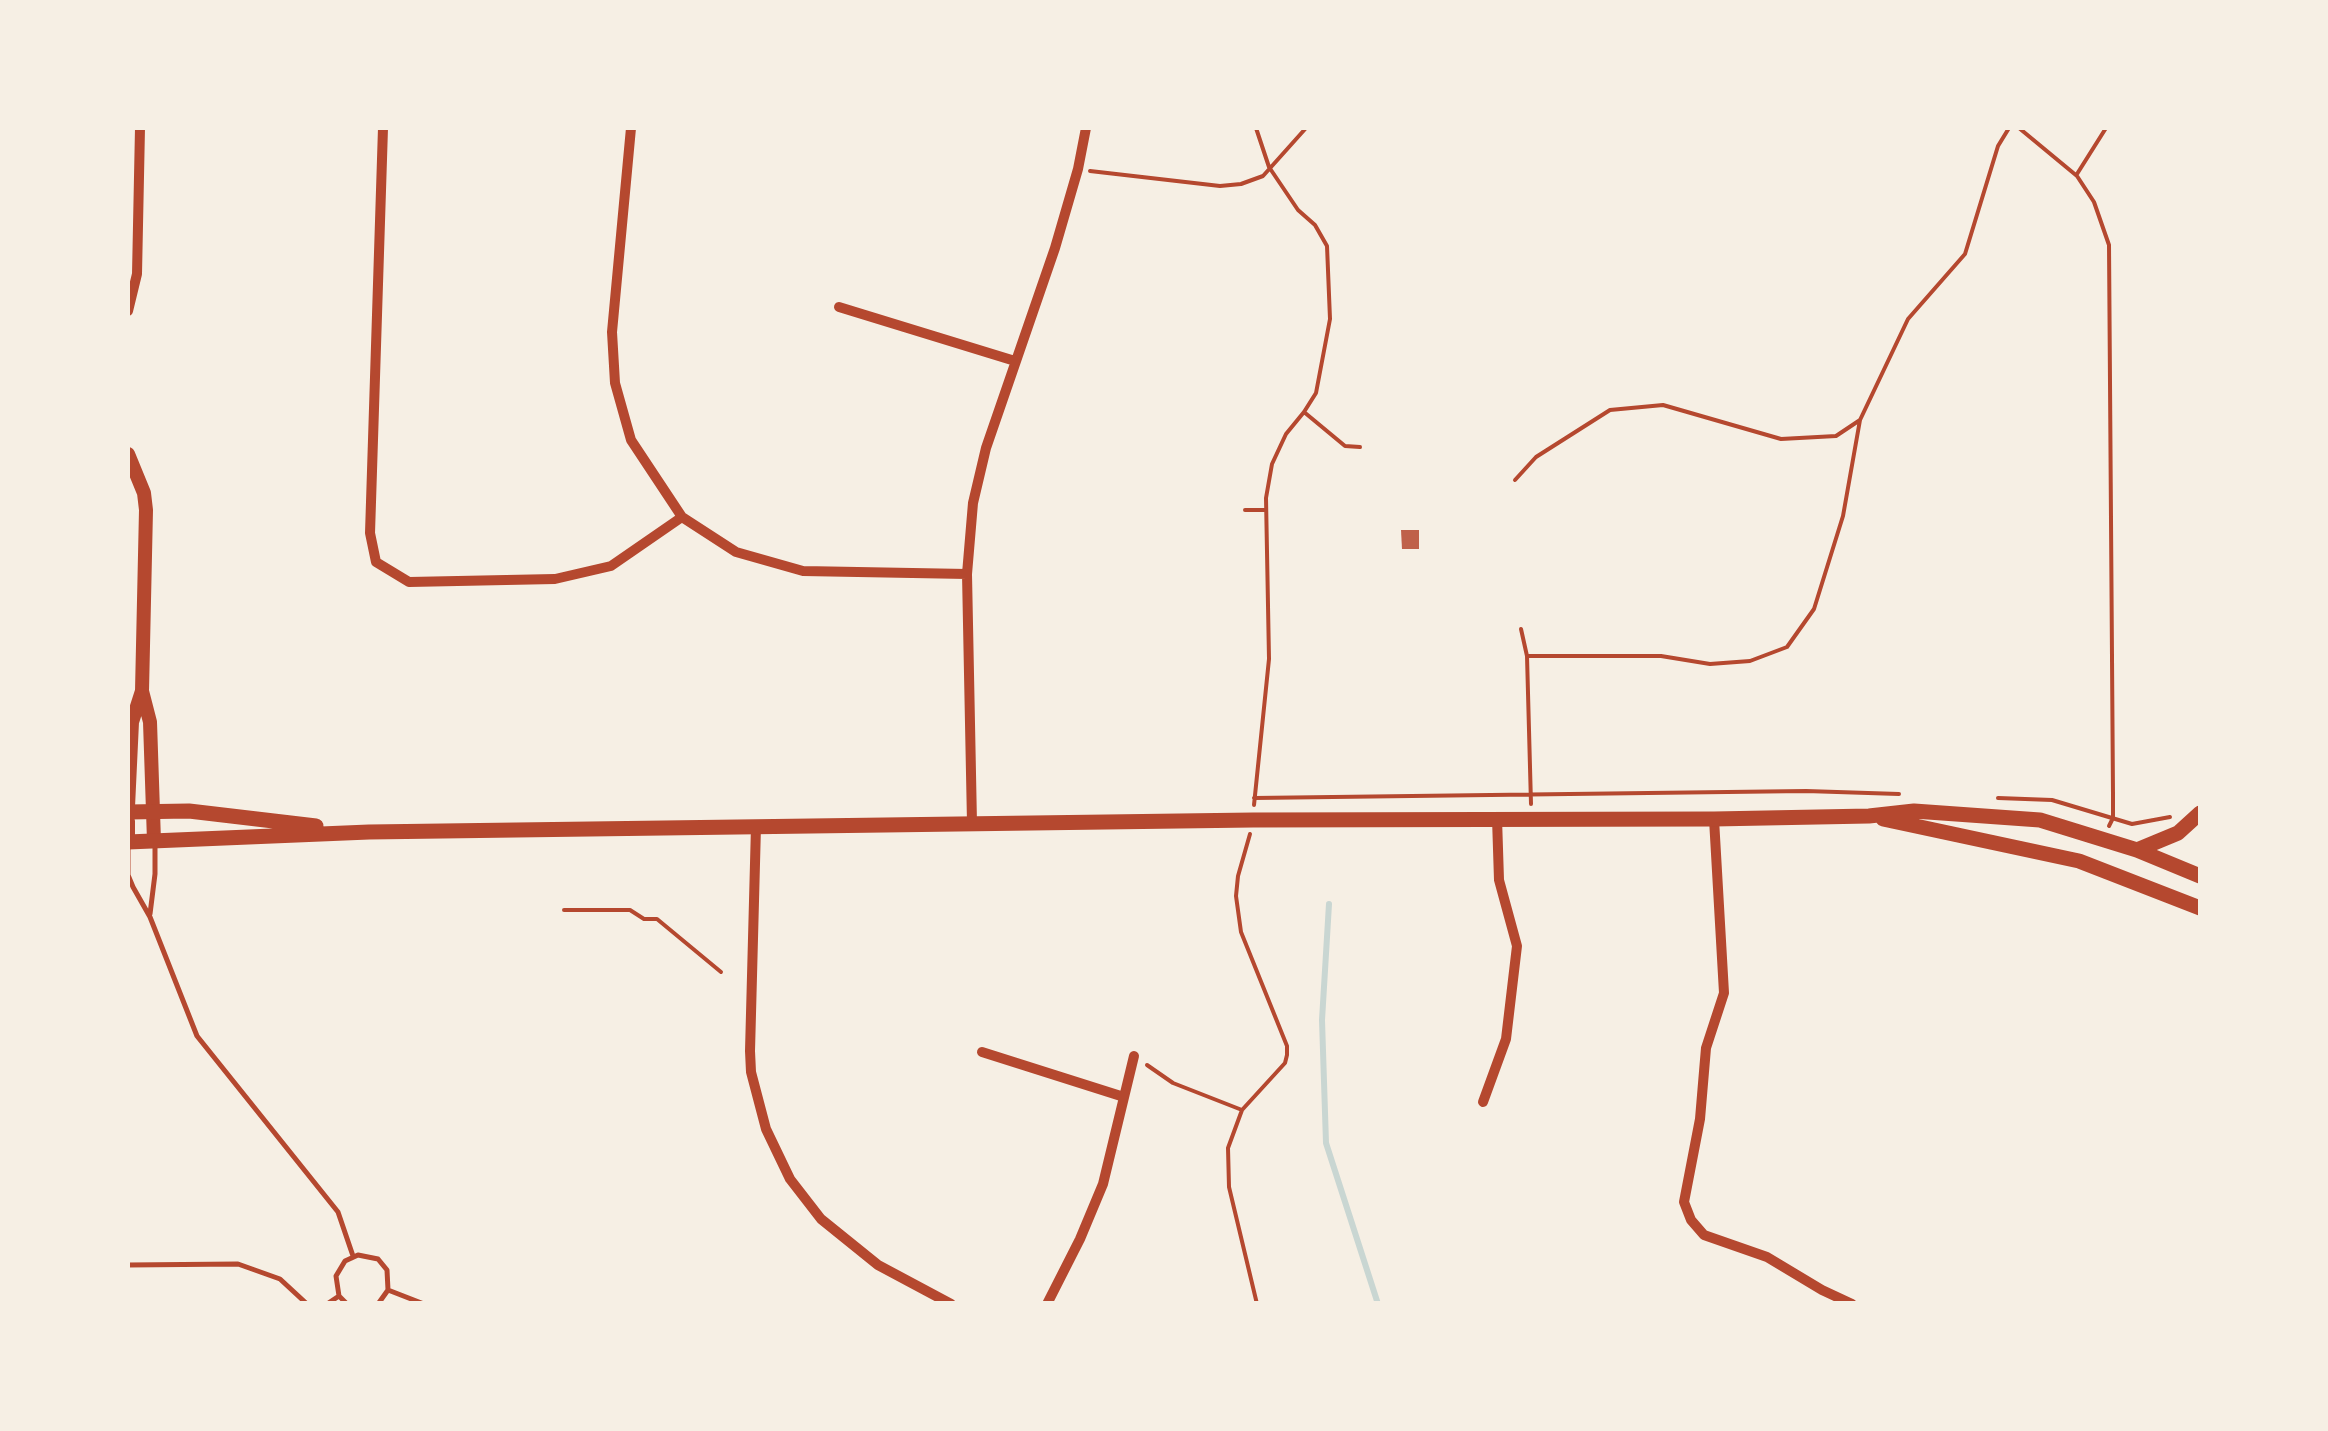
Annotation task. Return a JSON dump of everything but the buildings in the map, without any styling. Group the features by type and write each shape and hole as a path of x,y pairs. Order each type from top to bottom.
{"main road":[{"path":"128,810 189,812 369,832"},
{"path":"128,842 369,832 1253,820 1714,819 1869,816 1914,810 2040,820 2137,850 2200,876"},
{"path":"2137,850 2178,833 2200,813"},
{"path":"1869,816 2079,861 2199,902"}],"street":[{"path":"128,310 137,274 140,128"},
{"path":"383,128 370,533 376,562 409,582 556,578 610,566 682,517"},
{"path":"631,128 612,332 615,383 631,440 682,517 736,552 804,571 968,574"},
{"path":"972,824 968,574 973,503 986,448 1078,169 1086,128"},
{"path":"839,307 1015,361"},
{"path":"128,454 144,493 146,510 142,691 150,722 154,841"},
{"path":"128,810 132,722 142,691"},
{"path":"1484,1102 1506,1040 1517,946 1499,880 1497,818"},
{"path":"1714,819 1724,993 1706,1048 1700,1119 1684,1202 1691,1220 1704,1235 1766,1257 1852,1304"},
{"path":"128,821 128,842"},
{"path":"756,826 750,1051 751,1072 766,1129 790,1179 821,1219 878,1265 951,1304"},
{"path":"982,1052 1124,1098"},
{"path":"1047,1304 1093,1210 1134,1056"}],"lane":[{"path":"150,917 156,874 154,841"},
{"path":"128,842 128,875 150,917 197,1036 338,1212 353,1256"},
{"path":"347,1304 339,1296 336,1276 345,1261 368,1255 384,1266 389,1280 388,1290 378,1304"},
{"path":"128,1265 238,1264 280,1279 307,1304"},
{"path":"388,1290 424,1304"},
{"path":"327,1304 339,1296"}],"path":[{"path":"1256,128 1269,167 1327,246 1330,319 1322,377 1272,464 1266,510 1269,659 1254,798 1806,791 1901,794"},
{"path":"1078,169 1220,186 1241,184 1263,176 1306,128"},
{"path":"1528,656 1661,656 1710,664 1750,661 1787,647 1814,609 1843,516 1860,420 1908,319 1965,254 1998,146 2009,128"},
{"path":"2019,128 2076,176 2094,202 2109,245 2113,818 2102,839"},
{"path":"2076,176 2106,128"},
{"path":"1516,480 1536,457 1610,410 1663,404 1781,440 1836,436 1860,420"},
{"path":"1304,412 1344,446 1360,447"},
{"path":"1246,510 1266,510"},
{"path":"1521,629 1528,656 1532,818"},
{"path":"1995,798 2052,800 2132,824 2178,815"},
{"path":"1253,820 1246,859 1238,876 1236,896 1241,932 1288,1055 1242,1110 1228,1148 1229,1187 1257,1304"},
{"path":"564,910 630,910 644,919 657,919 721,972"},
{"path":"1134,1056 1174,1083 1242,1110"}],"waterway":[{"path":"1329,904 1322,1020 1326,1143 1378,1304"}]}
